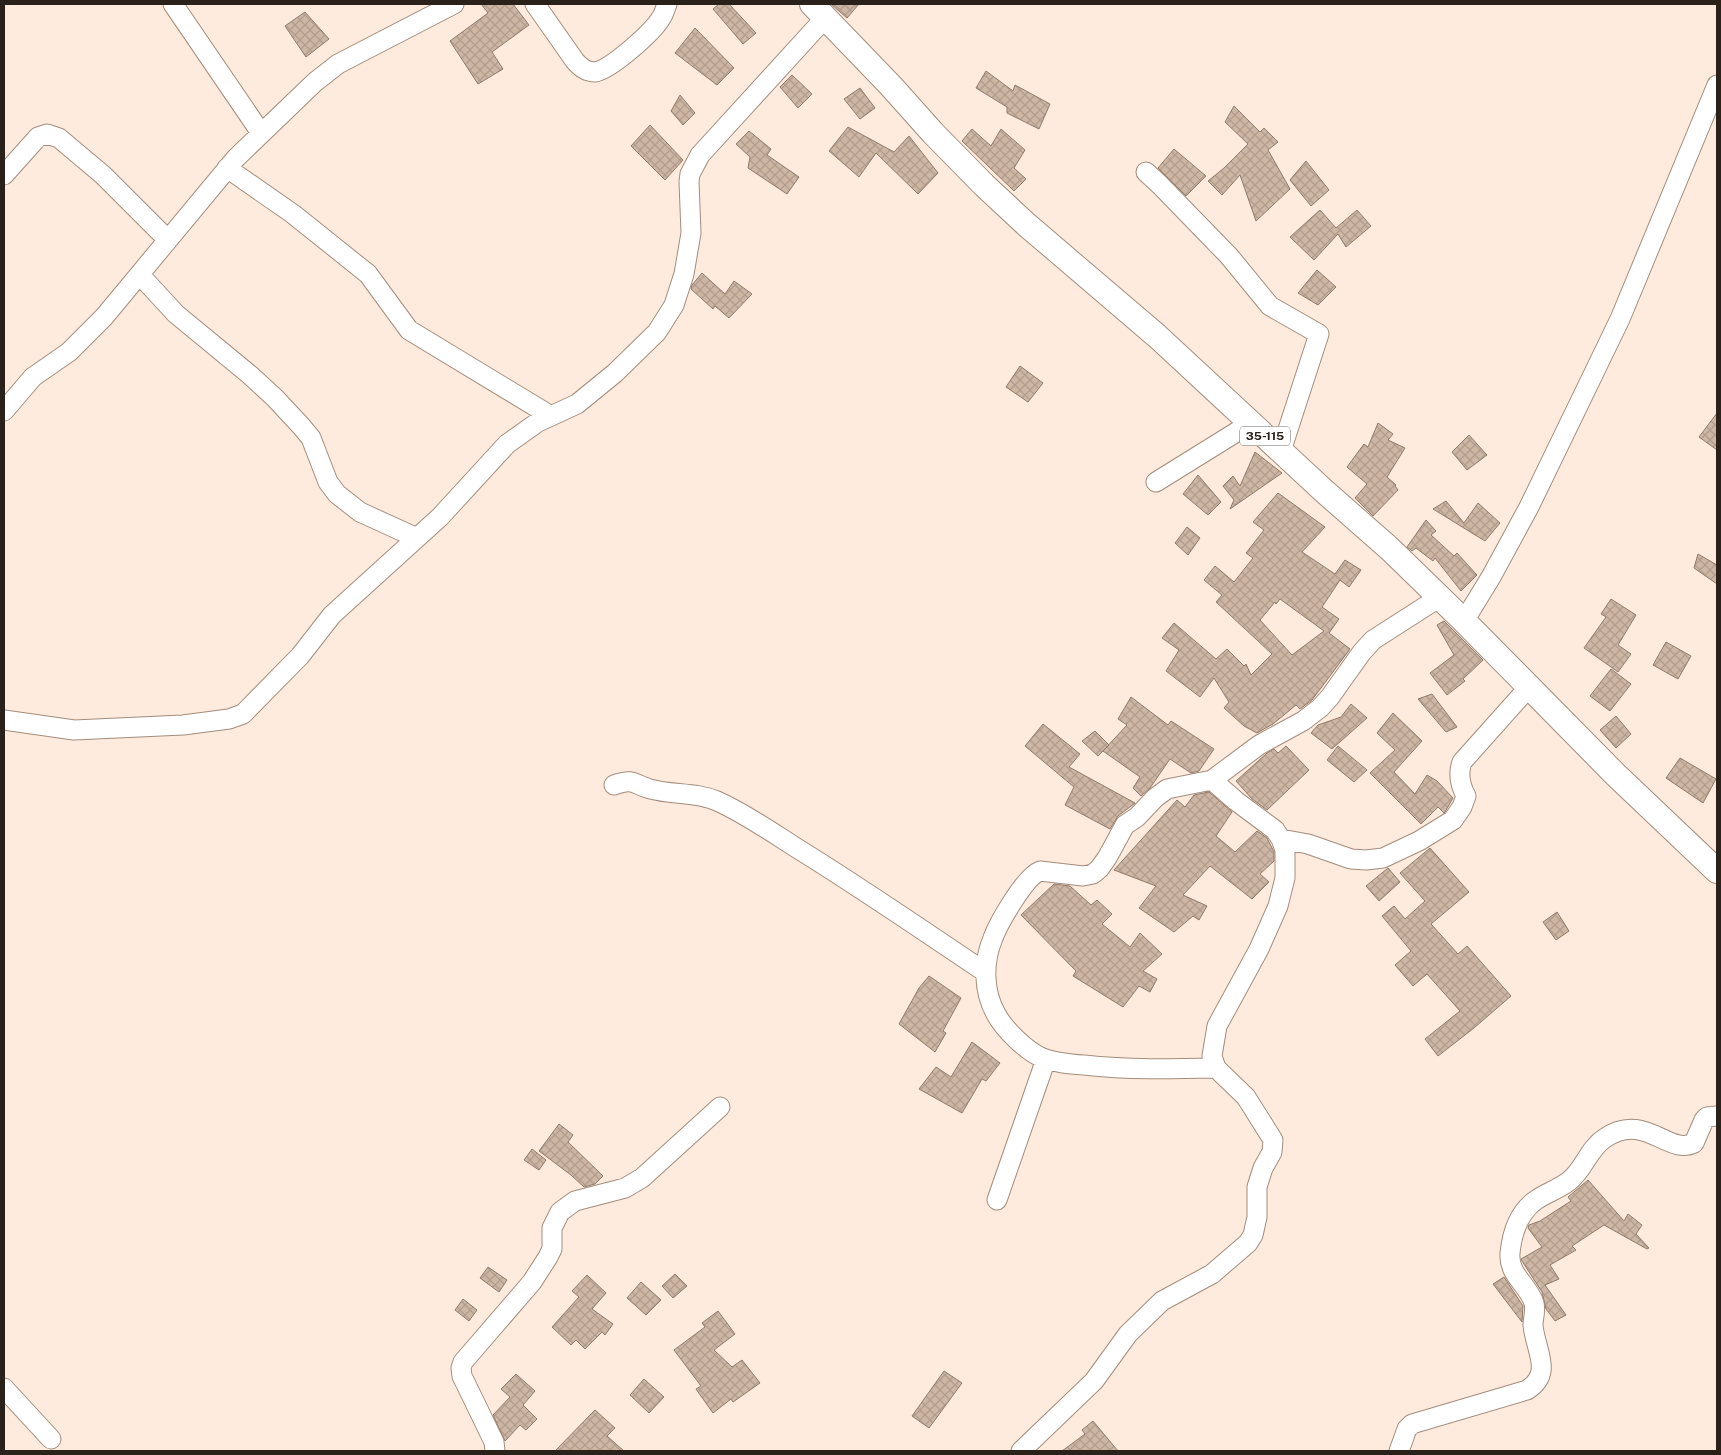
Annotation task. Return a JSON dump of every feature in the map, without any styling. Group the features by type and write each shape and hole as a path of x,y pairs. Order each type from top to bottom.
{"main road":[{"name":"35-115","path":"818,11 984,185 1027,225 1158,336 1324,492 1390,549 1623,781 1717,871"}],"street":[{"path":"174,4 261,133"},
{"path":"4,411 33,377 69,352 90,331 140,275 167,239 227,168 315,82 338,64 454,4"},
{"path":"535,4 581,68 597,72 624,55 646,37 662,18 667,4"},
{"path":"4,720 74,730 182,725 229,719 243,714 300,656 332,615 459,497 507,444 538,422 576,404 615,373 646,344 666,320 680,290 689,250 691,232 690,174 711,142 818,11"},
{"path":"1464,621 1524,515 1616,328 1717,85"},
{"path":"4,174 38,137 47,134 59,138 103,175 167,239"},
{"path":"227,168 293,214 368,274 408,330 551,416"},
{"path":"1146,172 1229,256 1270,306 1319,334 1281,451"},
{"path":"140,275 176,314 230,357 269,392 302,427 311,438 328,482 337,494 360,512 417,538"},
{"path":"1156,482 1251,422"},
{"path":"1216,1068 1100,1067 1058,1062 1034,1054 999,1020 990,1003 985,972 989,947 1000,920 1028,879 1034,874 1040,871 1083,876 1093,874 1107,858 1125,825 1137,817 1167,789 1212,780 1260,744 1303,721 1320,708 1373,640 1440,597"},
{"path":"1282,839 1308,844 1351,859 1366,860 1383,858 1430,835 1453,820 1462,807 1466,796 1462,790 1458,771 1462,762 1530,687"},
{"path":"1021,1451 1094,1381 1128,1334 1162,1302 1212,1274 1248,1243 1253,1235 1257,1217 1257,1187 1263,1168 1272,1152 1273,1140 1246,1097 1216,1068 1212,1056 1217,1026 1268,932 1283,891 1286,862 1285,850 1282,839 1275,830 1236,801 1212,780"},
{"path":"614,785 625,781 636,782 649,789 701,796 717,801 745,816 845,878 985,972"},
{"path":"997,1200 1046,1059"},
{"path":"495,1451 494,1442 462,1376 461,1368 463,1362 532,1282 548,1257 552,1249 552,1228 560,1212 575,1201 625,1188 642,1178 720,1107"},
{"path":"1399,1451 1407,1429 1412,1424 1528,1390 1536,1385 1543,1371 1533,1324 1534,1303 1530,1294 1510,1266 1510,1252 1519,1218 1526,1210 1535,1201 1570,1181 1594,1147 1617,1131 1627,1128 1641,1129 1667,1141 1683,1145 1692,1144 1704,1120 1707,1117 1717,1116"},
{"path":"4,1388 51,1439"}],"building":[{"path":"481,4 513,4 529,25 492,52 503,69 478,84 450,41 488,13"},
{"path":"719,4 729,4 756,33 743,44 713,9"},
{"path":"831,4 859,4 847,18"},
{"path":"305,12 329,39 306,57 285,26"},
{"path":"695,28 734,68 717,85 675,53"},
{"path":"986,71 1013,91 1015,85 1050,104 1039,129 1007,113 1007,107 976,88"},
{"path":"792,75 812,94 798,108 780,87"},
{"path":"860,88 875,108 860,119 844,99"},
{"path":"680,95 695,113 683,125 671,111"},
{"path":"1234,106 1260,132 1264,128 1278,142 1268,150 1290,189 1256,221 1240,175 1222,195 1208,181 1248,144 1225,122"},
{"path":"650,125 683,160 665,180 631,146"},
{"path":"848,127 894,152 909,136 938,173 918,194 876,153 859,177 829,151"},
{"path":"972,129 991,146 1001,129 1025,150 1014,168 1026,179 1014,191 962,141"},
{"path":"749,131 771,149 767,155 799,177 787,194 748,168 750,157 736,144"},
{"path":"1174,149 1206,176 1186,196 1158,168"},
{"path":"1306,161 1329,190 1311,206 1290,180"},
{"path":"1320,210 1336,228 1357,210 1371,226 1346,247 1338,234 1314,260 1290,237"},
{"path":"1317,270 1336,287 1318,305 1298,293"},
{"path":"702,273 725,294 734,281 752,294 729,318 715,306 713,309 691,289"},
{"path":"1020,366 1043,383 1028,402 1006,387"},
{"path":"1717,413 1717,450 1699,437"},
{"path":"1378,423 1393,434 1388,440 1405,448 1387,477 1396,485 1398,490 1373,516 1355,498 1367,484 1347,467 1364,444 1368,447"},
{"path":"1469,435 1487,455 1467,470 1452,452"},
{"path":"1255,452 1282,473 1230,509 1234,500 1223,486 1233,476 1240,486"},
{"path":"1198,475 1221,502 1208,515 1183,494"},
{"path":"1278,493 1325,527 1302,552 1335,574 1345,560 1361,570 1349,587 1340,580 1322,607 1339,619 1329,633 1350,649 1312,700 1300,709 1296,705 1273,724 1257,733 1244,726 1224,708 1229,702 1214,678 1200,697 1166,671 1179,650 1162,638 1174,623 1216,659 1227,649 1244,666 1246,664 1251,675 1272,654 1216,602 1222,595 1204,580 1215,566 1234,582 1253,558 1246,553 1264,530 1253,522","holes":["1280,599 1324,631 1292,655 1260,620 1275,602 1276,604"]},
{"path":"1446,501 1464,523 1478,503 1500,523 1485,541 1433,509"},
{"path":"1426,520 1436,531 1431,535 1454,556 1457,553 1477,575 1461,591 1435,558 1433,561 1416,548 1412,551 1407,547"},
{"path":"1187,527 1200,538 1188,555 1175,543"},
{"path":"1698,554 1717,565 1717,584 1694,568"},
{"path":"1611,599 1636,615 1618,645 1631,654 1618,672 1584,648 1606,617 1601,614"},
{"path":"1444,621 1483,660 1463,679 1465,681 1447,695 1430,673 1454,655 1437,625"},
{"path":"1666,642 1691,656 1678,679 1653,665"},
{"path":"1611,669 1631,684 1610,711 1590,696"},
{"path":"1432,694 1457,727 1446,732 1418,699"},
{"path":"1131,697 1168,725 1171,721 1214,749 1199,771 1191,773 1170,759 1150,788 1141,796 1133,788 1140,777 1103,751 1127,725 1118,719"},
{"path":"1351,704 1367,718 1332,749 1311,733 1318,725 1341,717"},
{"path":"1393,713 1422,741 1394,772 1415,794 1427,775 1437,781 1453,798 1444,813 1438,807 1421,824 1370,773 1395,750 1377,733"},
{"path":"1616,716 1631,734 1616,748 1600,730"},
{"path":"1043,724 1080,754 1069,767 1135,803 1118,816 1110,829 1065,805 1074,787 1025,746"},
{"path":"1095,731 1109,745 1098,756 1082,741"},
{"path":"1286,746 1309,770 1267,810 1252,799 1236,781 1267,753 1274,749 1278,753"},
{"path":"1338,746 1367,770 1354,782 1327,760"},
{"path":"1680,758 1716,779 1703,803 1666,778"},
{"path":"1209,792 1232,812 1216,836 1235,852 1257,831 1267,838 1274,852 1274,861 1260,874 1269,882 1252,899 1210,866 1183,895 1207,906 1199,920 1193,916 1174,932 1139,908 1156,886 1114,870 1177,800 1185,807 1194,795"},
{"path":"1430,848 1469,892 1431,924 1458,954 1467,946 1511,996 1438,1056 1425,1039 1460,1011 1427,974 1413,986 1395,965 1411,951 1382,916 1394,906 1405,919 1425,901 1400,873"},
{"path":"1388,868 1400,882 1379,901 1366,886"},
{"path":"1054,884 1070,886 1091,905 1097,900 1112,914 1102,924 1130,947 1140,933 1162,954 1143,971 1157,979 1150,992 1139,986 1123,1007 1073,976 1076,971 1021,915"},
{"path":"1557,912 1569,931 1556,940 1543,922"},
{"path":"929,976 961,998 943,1031 946,1033 935,1052 899,1024 919,988"},
{"path":"972,1042 1000,1063 986,1081 982,1079 962,1113 919,1089 936,1067 951,1077"},
{"path":"559,1124 573,1135 568,1142 603,1176 595,1184 584,1187 539,1151"},
{"path":"532,1149 546,1160 539,1170 524,1160"},
{"path":"1588,1180 1624,1221 1628,1214 1642,1225 1636,1234 1649,1248 1647,1249 1604,1225 1572,1246 1576,1250 1550,1265 1559,1279 1545,1285 1566,1315 1555,1321 1546,1309 1542,1292 1521,1259 1542,1247 1528,1228 1529,1225 1540,1221 1571,1201 1568,1197"},
{"path":"488,1267 507,1280 499,1292 480,1278"},
{"path":"675,1274 687,1286 673,1298 662,1286"},
{"path":"587,1275 606,1293 592,1309 613,1324 605,1335 602,1332 585,1349 576,1340 571,1345 552,1327 579,1297 572,1291"},
{"path":"1504,1277 1523,1306 1522,1322 1493,1284"},
{"path":"641,1282 661,1300 646,1315 627,1298"},
{"path":"463,1299 477,1310 469,1321 455,1310"},
{"path":"718,1311 735,1334 714,1350 732,1367 742,1360 760,1383 733,1402 731,1399 713,1413 696,1389 701,1386 674,1350 705,1327 702,1323"},
{"path":"944,1371 962,1383 929,1428 912,1416"},
{"path":"516,1374 535,1391 523,1405 537,1419 526,1430 520,1425 505,1441 493,1415 510,1397 501,1389"},
{"path":"644,1379 664,1397 649,1413 630,1395"},
{"path":"595,1410 615,1428 607,1436 624,1451 555,1451"},
{"path":"1093,1421 1118,1451 1062,1451 1085,1434 1082,1430"}]}
